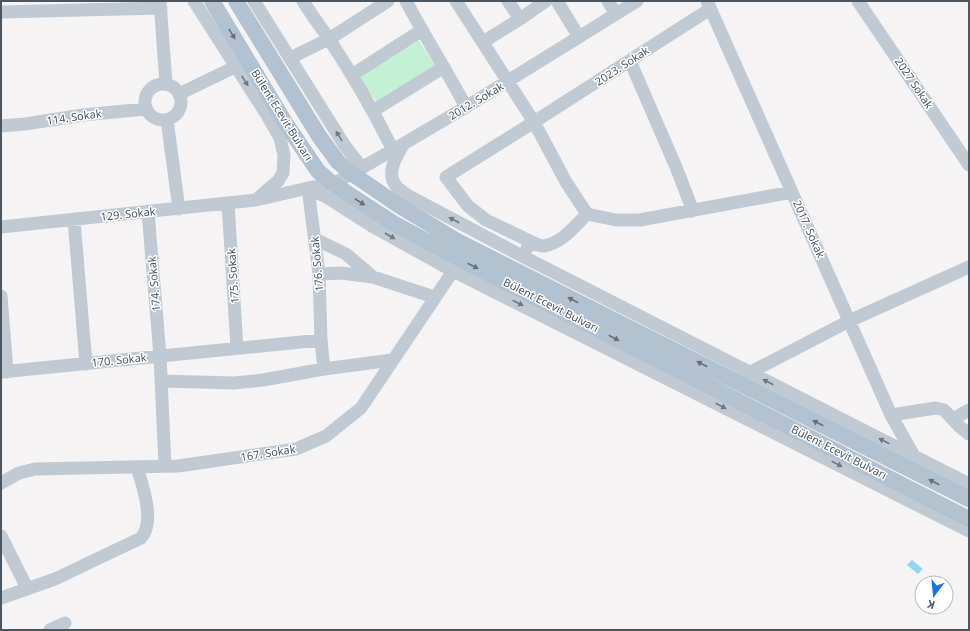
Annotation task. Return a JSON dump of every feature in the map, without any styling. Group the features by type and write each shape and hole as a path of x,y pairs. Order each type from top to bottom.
{"main road":[{"name":"Bülent Ecevit Bulvarı","path":"212,1 242,63 281,127 318,171 333,184 393,223 456,257 969,519"},
{"name":"Bülent Ecevit Bulvarı","path":"236,1 320,136 338,162 356,171 398,205 459,242 969,499"}],"street":[{"path":"179,94 242,63 194,1"},
{"path":"254,1 345,146 356,171"},
{"path":"290,58 329,39 388,1"},
{"path":"406,1 466,107"},
{"path":"456,1 534,122 566,182 587,214 616,220 640,220 792,192"},
{"path":"508,1 520,19"},
{"path":"483,42 546,1"},
{"path":"557,1 579,37"},
{"path":"608,1 616,14"},
{"name":"2012. Sokak","path":"256,200 333,184 466,107 636,1"},
{"name":"2027 Sokak","path":"858,1 965,154 969,165"},
{"path":"306,2 373,111 398,147 391,170 392,180 396,187 407,195 520,255 969,484"},
{"path":"1,12 160,5 166,84"},
{"name":"2023. Sokak","path":"532,242 486,220 468,206 446,177 630,61 708,5"},
{"name":"2017. Sokak","path":"708,5 891,415 914,456"},
{"path":"352,75 422,30"},
{"path":"630,61 676,167 693,211"},
{"path":"373,111 444,67"},
{"path":"166,84 173,87 179,94 181,102 180,110 167,120 155,118 146,109 145,101 148,93 157,85 166,84"},
{"name":"114. Sokak","path":"1,126 25,124 83,115 146,109"},
{"path":"167,120 179,208"},
{"path":"256,200 278,181 283,173 284,155 280,138 281,127"},
{"path":"308,188 328,198 372,226 453,271 969,531"},
{"name":"176. Sokak","path":"308,188 319,274 321,340 324,369"},
{"name":"129. Sokak","path":"1,227 256,200"},
{"name":"175. Sokak","path":"228,203 237,348"},
{"name":"174. Sokak","path":"148,212 162,381 165,466"},
{"path":"520,255 532,242 543,246 557,241 570,231 587,214"},
{"path":"74,220 86,364"},
{"path":"314,239 346,254 373,277"},
{"path":"749,372 850,321 969,267"},
{"name":"167. Sokak","path":"1,483 19,473 35,469 178,466 296,449 326,436 361,408 434,297 453,271"},
{"path":"319,274 341,273 373,277 434,297"},
{"path":"1,296 4,372"},
{"name":"170. Sokak","path":"4,372 321,340"},
{"path":"162,381 234,383 263,380 324,369 392,360"},
{"path":"891,415 936,408 944,410 969,434"},
{"path":"953,419 969,410"},
{"path":"1,598 55,579 141,538 145,533 147,521 146,500 137,467"},
{"path":"1,536 27,588"},
{"path":"50,630 65,623"}],"green space":[{"path":"417,38 435,65 378,104 359,77"}],"water":[{"path":"912,560 923,569 918,574 907,565"}]}
